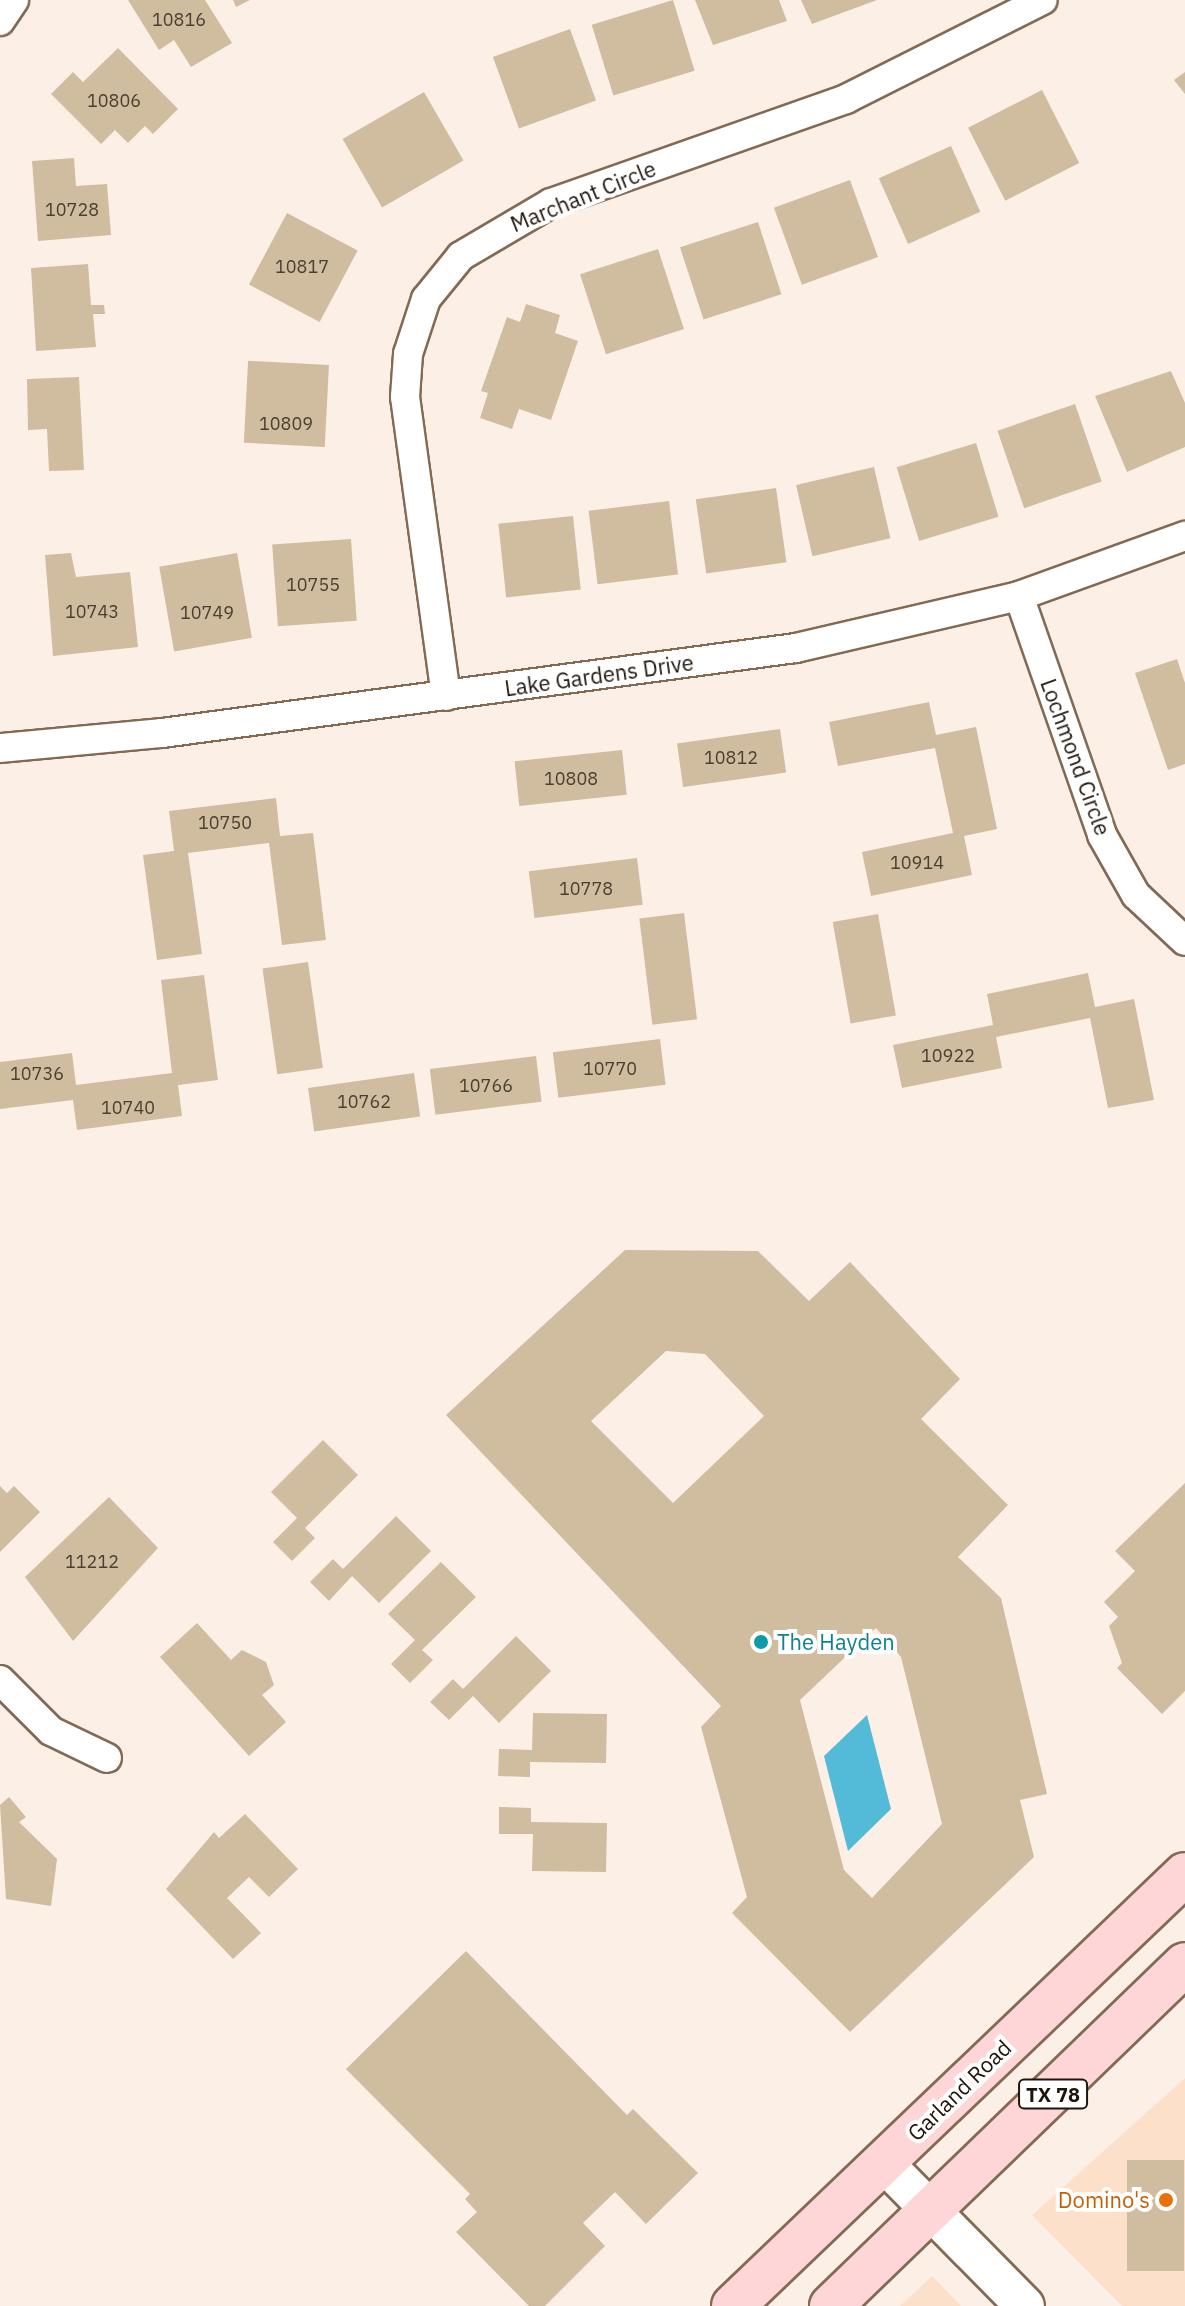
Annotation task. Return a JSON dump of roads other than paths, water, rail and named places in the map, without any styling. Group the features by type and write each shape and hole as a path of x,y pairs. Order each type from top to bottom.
{"main road":[{"name":"Garland Road","path":"733,2306 1185,1874"},
{"name":"TX 78","path":"831,2306 1185,1964"}],"street":[{"path":"0,21 14,0"},
{"name":"Marchant Circle","path":"446,696 405,397 408,354 426,299 461,256 551,203 846,99 1043,0"},
{"name":"Lake Gardens Drive","path":"0,748 446,696 796,648 1019,596 1185,536"},
{"name":"Lochmond Circle","path":"1019,596 1102,835 1136,895 1185,941"},
{"path":"0,1680 51,1731 107,1758"},
{"path":"883,2162 1025,2306"}],"water":[{"path":"867,1715 891,1809 848,1851 824,1756"}],"place":[{"name":"The Hayden","path":"761,1642"},
{"name":"Domino's","path":"1166,2200"}]}
